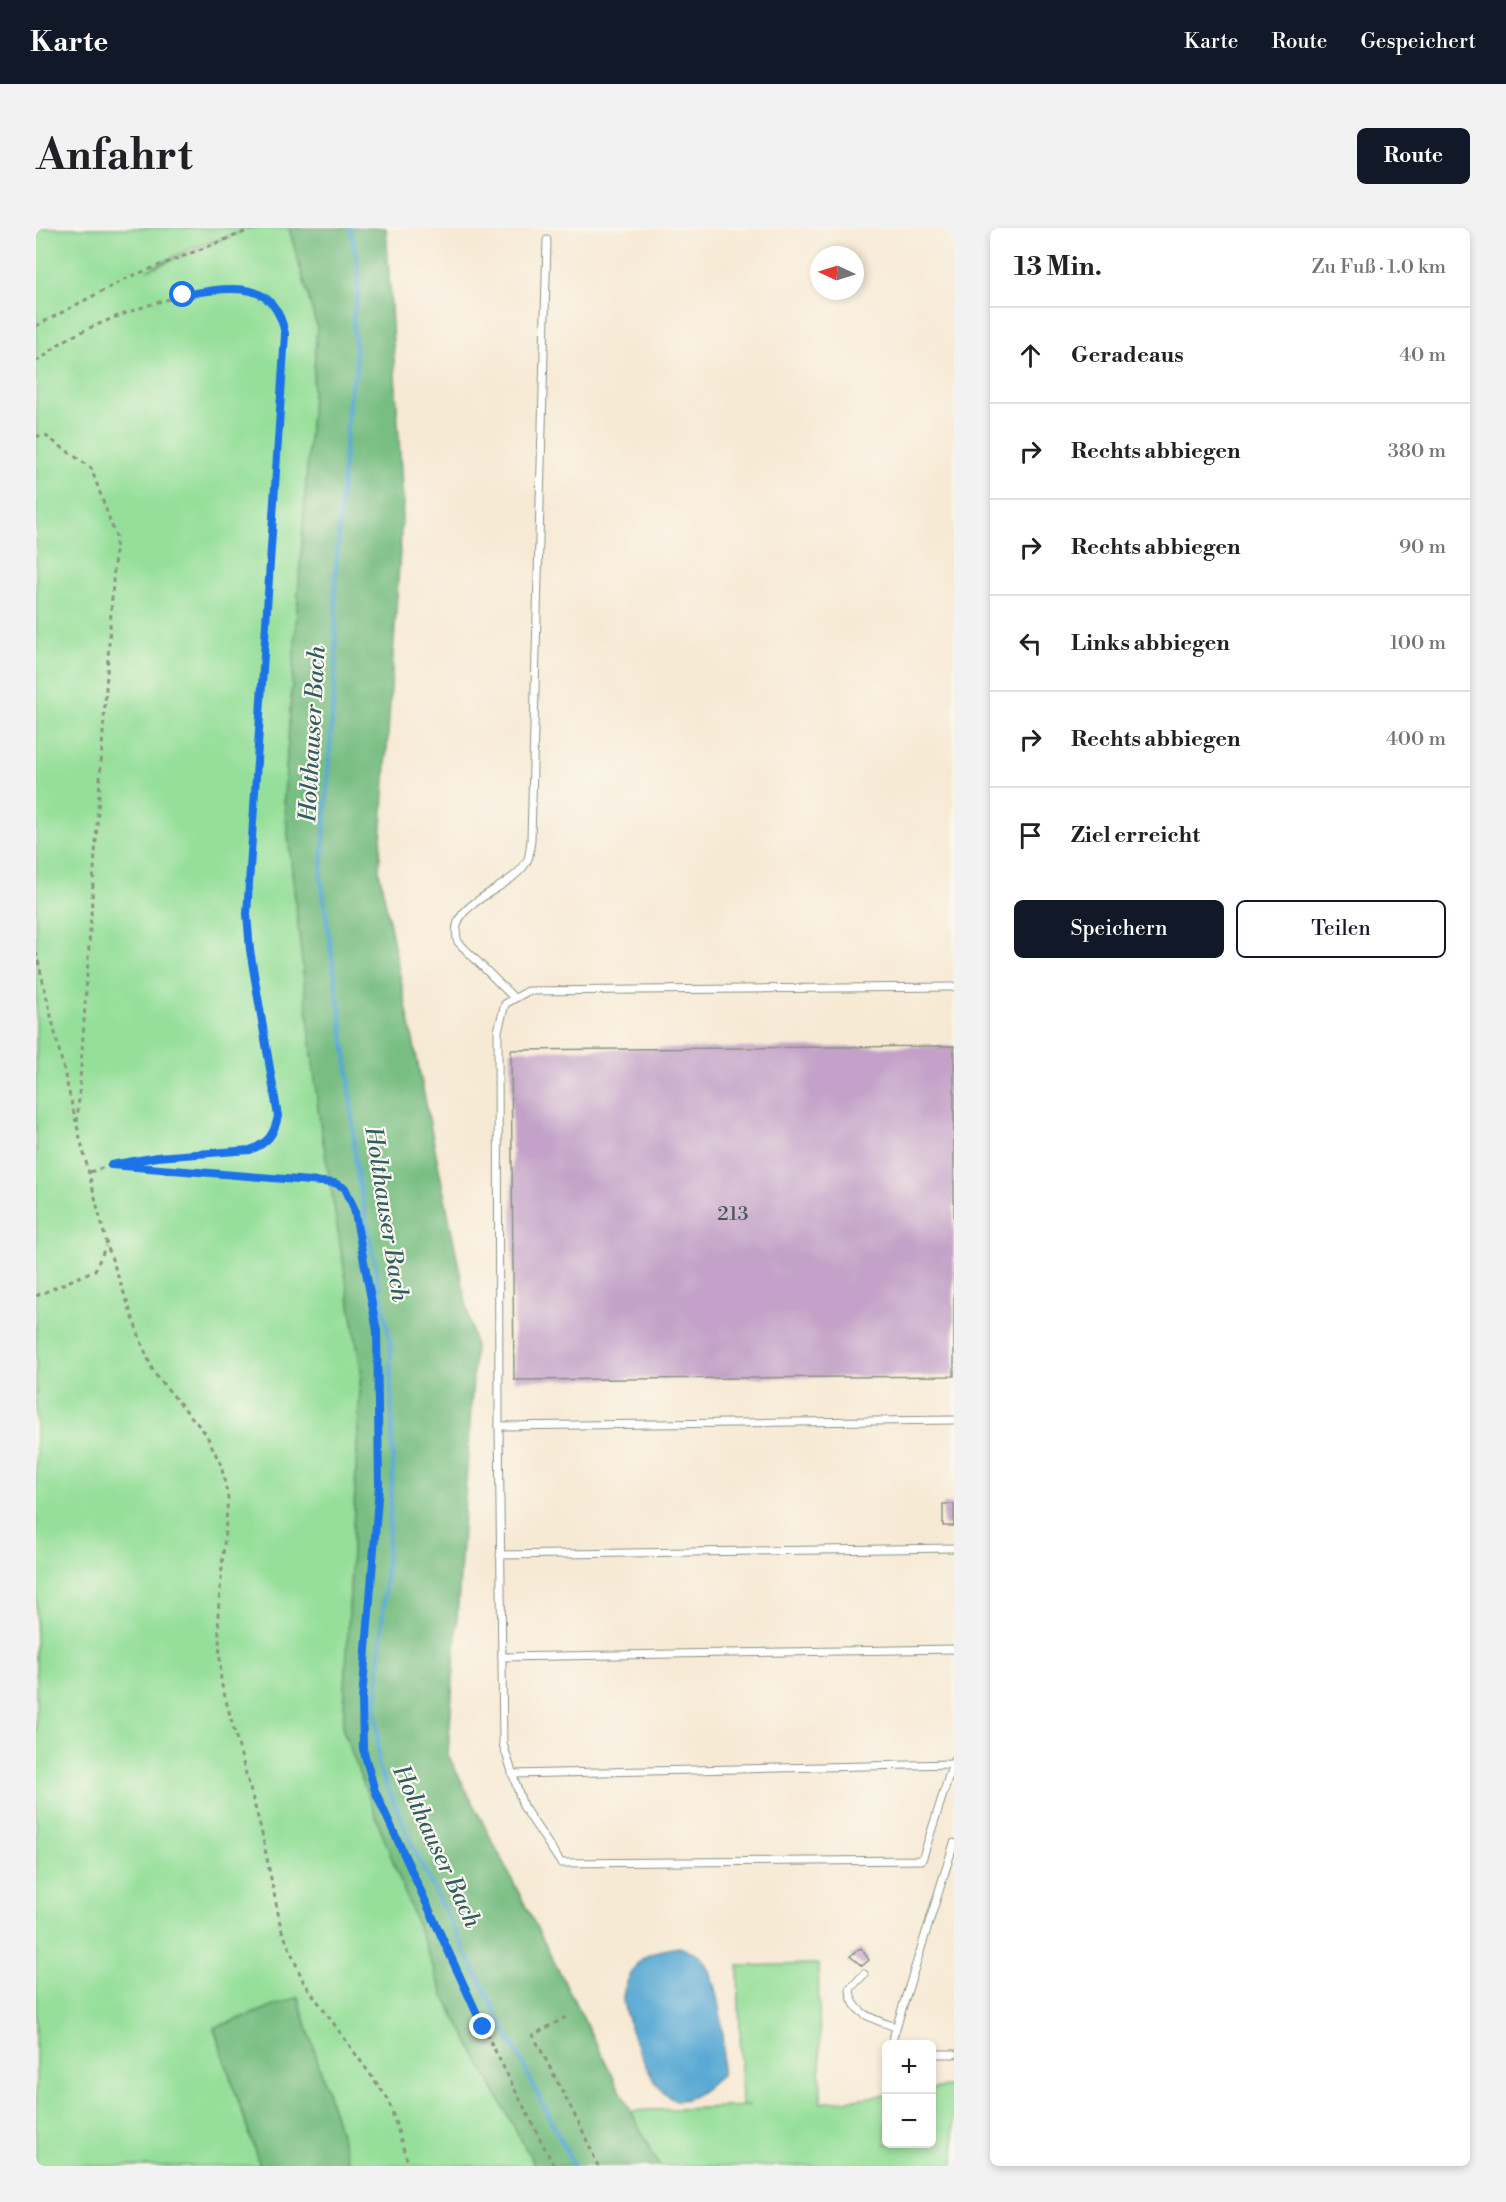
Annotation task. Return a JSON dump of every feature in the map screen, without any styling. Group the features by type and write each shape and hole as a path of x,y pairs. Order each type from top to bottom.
{"lane":[{"path":"514,998 458,942 454,931 457,920 464,911 515,874 527,859 531,840 547,240"},
{"path":"512,1774 953,1762 922,1860 561,1863 523,1806 512,1774 503,1744 498,1031 505,1004 528,991 954,987"},
{"path":"499,1426 954,1420"},
{"path":"500,1555 954,1548"},
{"path":"502,1657 954,1649"},
{"path":"892,2040 954,1844"},
{"path":"864,1974 850,1989 851,1999 860,2012 896,2026"},
{"path":"936,2054 954,2054"}],"path":[{"path":"36,326 127,278 210,243 255,228"},
{"path":"36,361 62,343 129,313 183,295 229,288 263,294 281,315 285,334 247,914 250,950 278,1116 274,1133 263,1145 250,1150 157,1157 111,1165 90,1172"},
{"path":"36,436 46,436 91,468 116,537 77,1126"},
{"path":"36,952 107,1245 154,1373 206,1434 221,1465 228,1498 218,1614 221,1682 261,1829 281,1928 303,1981 388,2100 410,2166"},
{"path":"111,1165 335,1183 345,1188 350,1198 367,1268 375,1321 380,1387 379,1485 361,1726 367,1769 425,1903 483,2027 554,2166"},
{"path":"36,1296 95,1270 107,1245"},
{"path":"567,2017 532,2035 581,2127 598,2166"}],"green space":[{"path":"36,228 289,228 317,327 284,798 319,1116 361,1370 343,1730 445,1998 535,2166 350,2166 298,1997 214,2028 260,2166 36,2166","holes":["241,232 147,270 192,248"]},
{"path":"289,228 386,228 403,504 379,871 475,1347 448,1755 659,2166 535,2166 445,1998 343,1730 361,1370 319,1116 284,798 317,327"},
{"path":"818,1964 821,2103 882,2095 882,2148 936,2148 936,2088 954,2086 954,2166 659,2166 631,2111 750,2106 742,2106 738,1966"},
{"path":"298,1997 350,2166 260,2166 214,2028"}],"water":[{"path":"679,1947 698,1955 709,1971 720,2016 723,2048 721,2075 696,2094 678,2100 669,2097 650,2074 635,2040 623,1998 629,1978 640,1961 653,1953"}],"building":[{"path":"954,1046 954,1376 514,1380 511,1050"},
{"path":"943,1504 954,1504 954,1526 943,1526"},
{"path":"861,1948 869,1960 862,1966 850,1956"}],"waterway":[{"name":"Holthauser Bach","path":"350,228 358,263 358,294 353,319 357,370 350,389 341,498 335,583 336,661 321,878 349,1077 356,1167 390,1341 393,1470 376,1711 379,1768 419,1860 574,2166"}],"route":[{"path":"183,295 229,288 263,294 281,315 285,334 247,914 250,950 278,1116 274,1133 263,1145 250,1150 157,1157 111,1165 191,1173 234,1173 335,1183 345,1188 354,1208 377,1331 380,1387 379,1485 362,1700 363,1749 375,1791 483,2027"}]}
